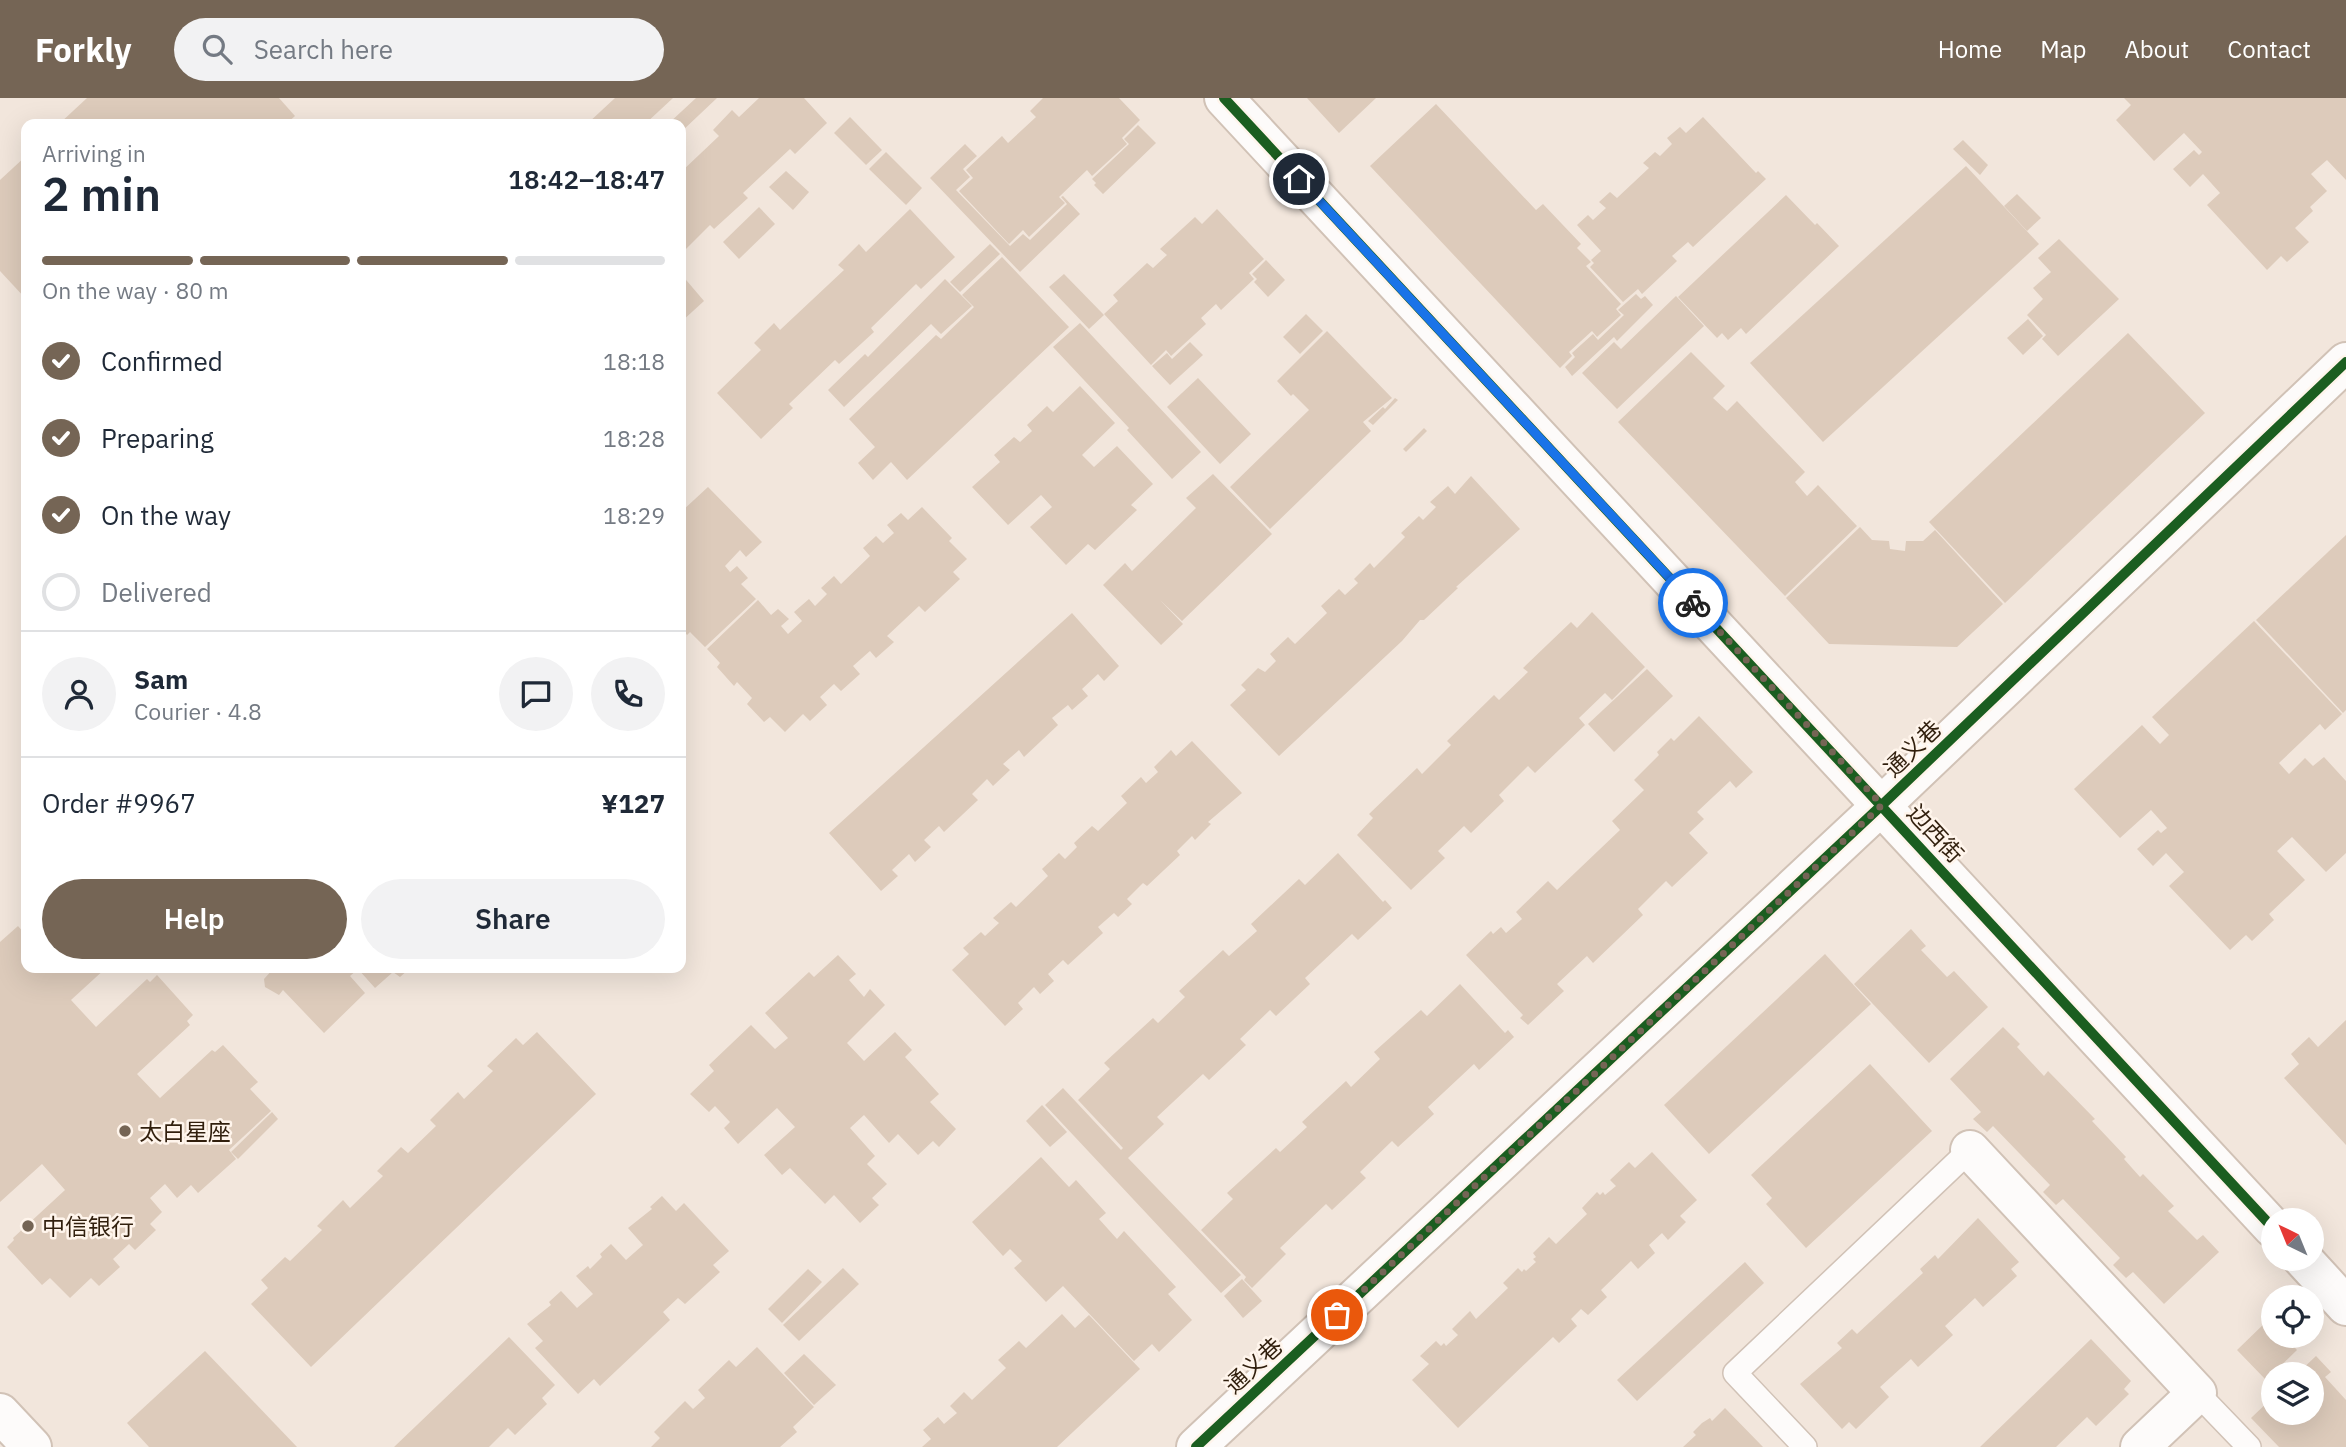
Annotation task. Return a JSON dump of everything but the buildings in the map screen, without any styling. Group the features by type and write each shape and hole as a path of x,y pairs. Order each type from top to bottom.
{"street":[{"name":"边西街","path":"1224,98 2261,1215"},
{"name":"通义巷","path":"1196,1447 1882,805 2346,362"},
{"path":"1970,1150 2197,1393 2140,1447"},
{"path":"2314,1271 2346,1306"},
{"path":"0,1413 32,1447"}],"lane":[{"path":"1805,1447 1735,1373 1970,1150"},
{"path":"2197,1393 2249,1447"}],"cycle path":[{"path":"1224,98 2261,1215"},
{"path":"1196,1447 1882,805 2346,362"}],"way so far":[{"path":"1337,1315 1882,805 1693,603"}],"place":[{"name":"太白星座","path":"125,1131"},
{"name":"中信银行","path":"28,1226"}],"route":[{"path":"1299,179 1693,603"}]}
